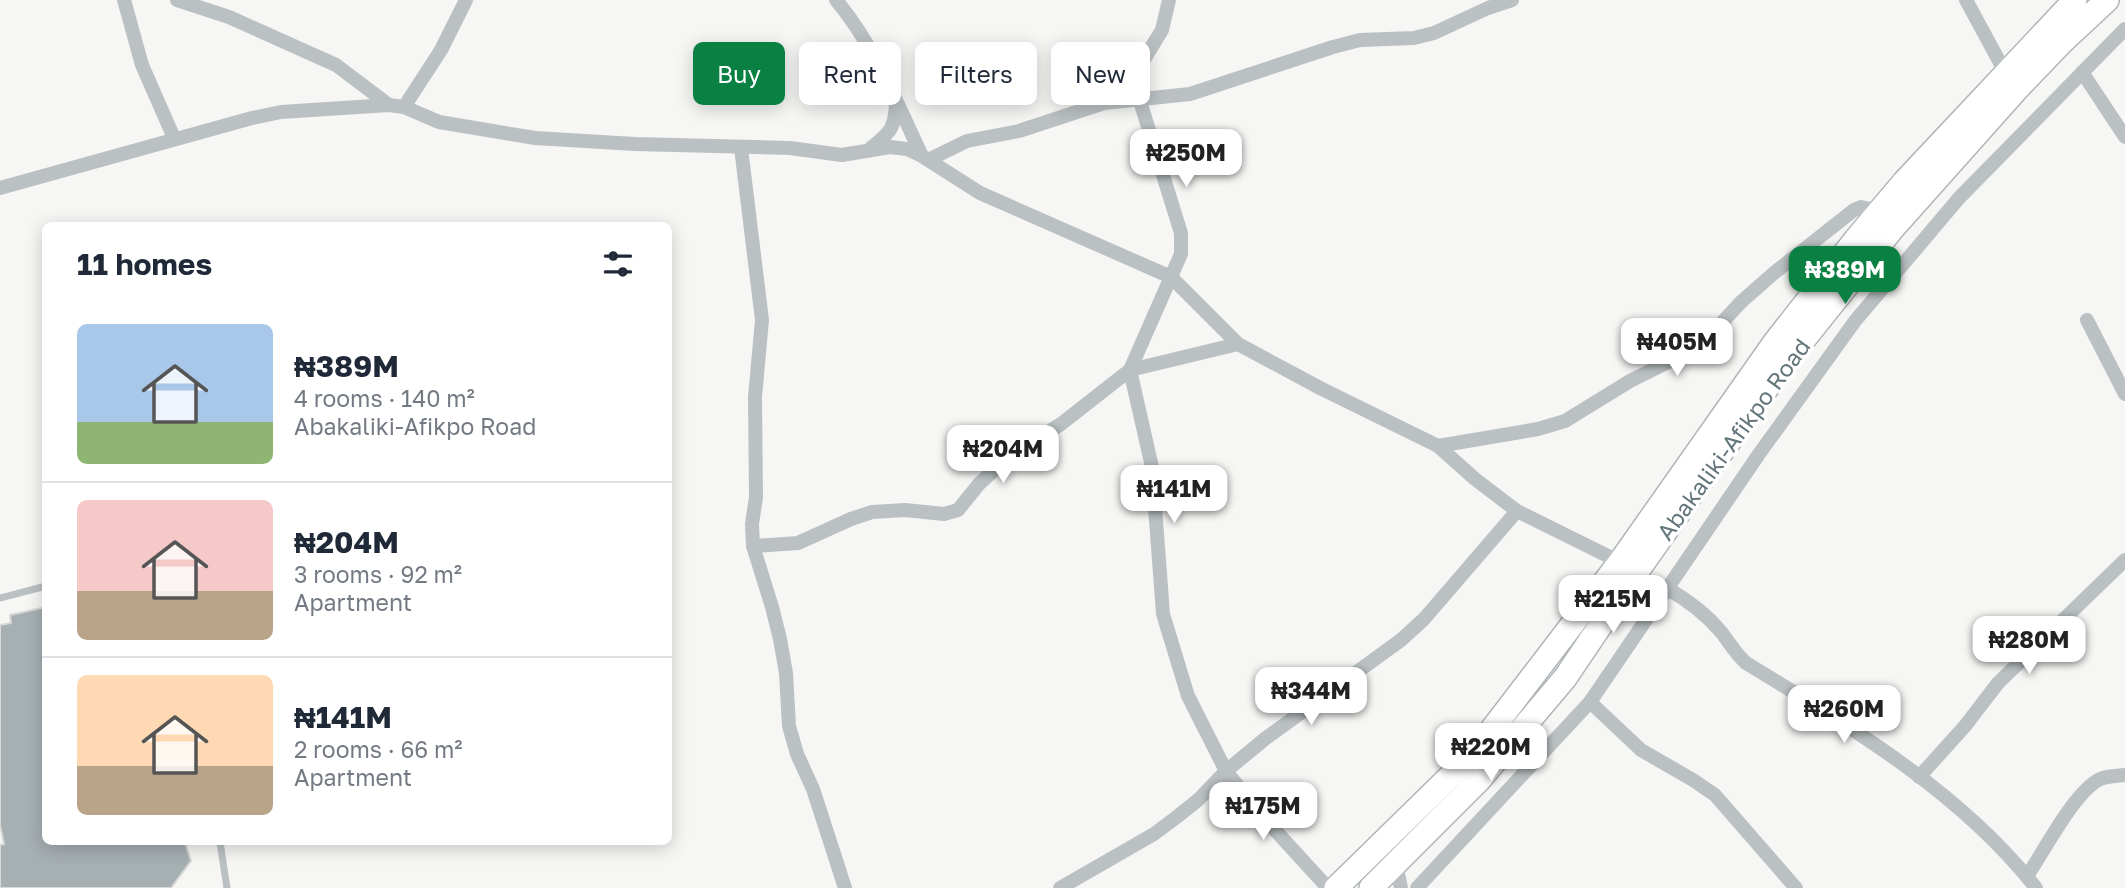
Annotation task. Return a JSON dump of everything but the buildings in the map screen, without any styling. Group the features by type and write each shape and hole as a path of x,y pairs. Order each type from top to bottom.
{"main road":[{"path":"1336,888 1474,753 1620,562 1775,342 1880,211 2075,0"},
{"name":"Abakaliki-Afikpo Road","path":"1371,888 1479,779 1565,678 1781,368 1894,228 2016,90 2107,0"}],"street":[{"path":"124,0 142,65 174,138"},
{"path":"177,0 229,17 336,65 389,105"},
{"path":"404,107 441,50 466,0"},
{"path":"836,0 866,42"},
{"path":"1150,50 1162,30 1169,0"},
{"path":"1150,99 1213,88 1314,52 1360,40 1414,38 1434,33 1512,0"},
{"path":"1966,0 2006,72"},
{"path":"1417,888 1590,702 1665,588 1856,321 1959,198 2125,29"},
{"path":"2081,72 2125,137"},
{"path":"0,188 174,138 281,112 389,105 404,107 439,122 535,138 790,148 842,155 890,147 906,149 980,193 1171,277 1238,344 1438,446 1517,511 1620,562"},
{"path":"870,149 888,135 892,128 895,105"},
{"path":"898,105 925,158"},
{"path":"925,158 967,141 1019,131 1098,105"},
{"path":"1142,105 1181,233 1181,254 1130,370 1152,467 1163,614 1188,696 1226,771 1262,816 1328,888"},
{"path":"741,148 762,320 755,397 756,497 752,524 753,546 780,639 786,673 789,726 797,754 813,789 845,888"},
{"path":"1438,446 1538,429 1565,421 1702,341 1773,273 1854,210 1861,207 1880,211"},
{"path":"2087,320 2125,394"},
{"path":"753,546 798,542 872,512 905,510 944,514 958,510 979,484 1006,459 1061,424 1130,370 1238,344"},
{"path":"1060,888 1162,828 1198,800 1226,771 1266,738 1401,640 1424,619 1517,511"},
{"path":"1919,777 1965,726 1998,683 2125,560"},
{"path":"1665,588 1710,621 1746,663 1845,725 1919,777 1972,820 2036,888"},
{"path":"1590,702 1641,750 1715,795 1796,888"},
{"path":"2027,876 2077,798 2102,778 2125,775"},
{"path":"1396,864 1401,888"}],"lane":[{"path":"0,598 42,587"},
{"path":"220,845 227,888"}]}
